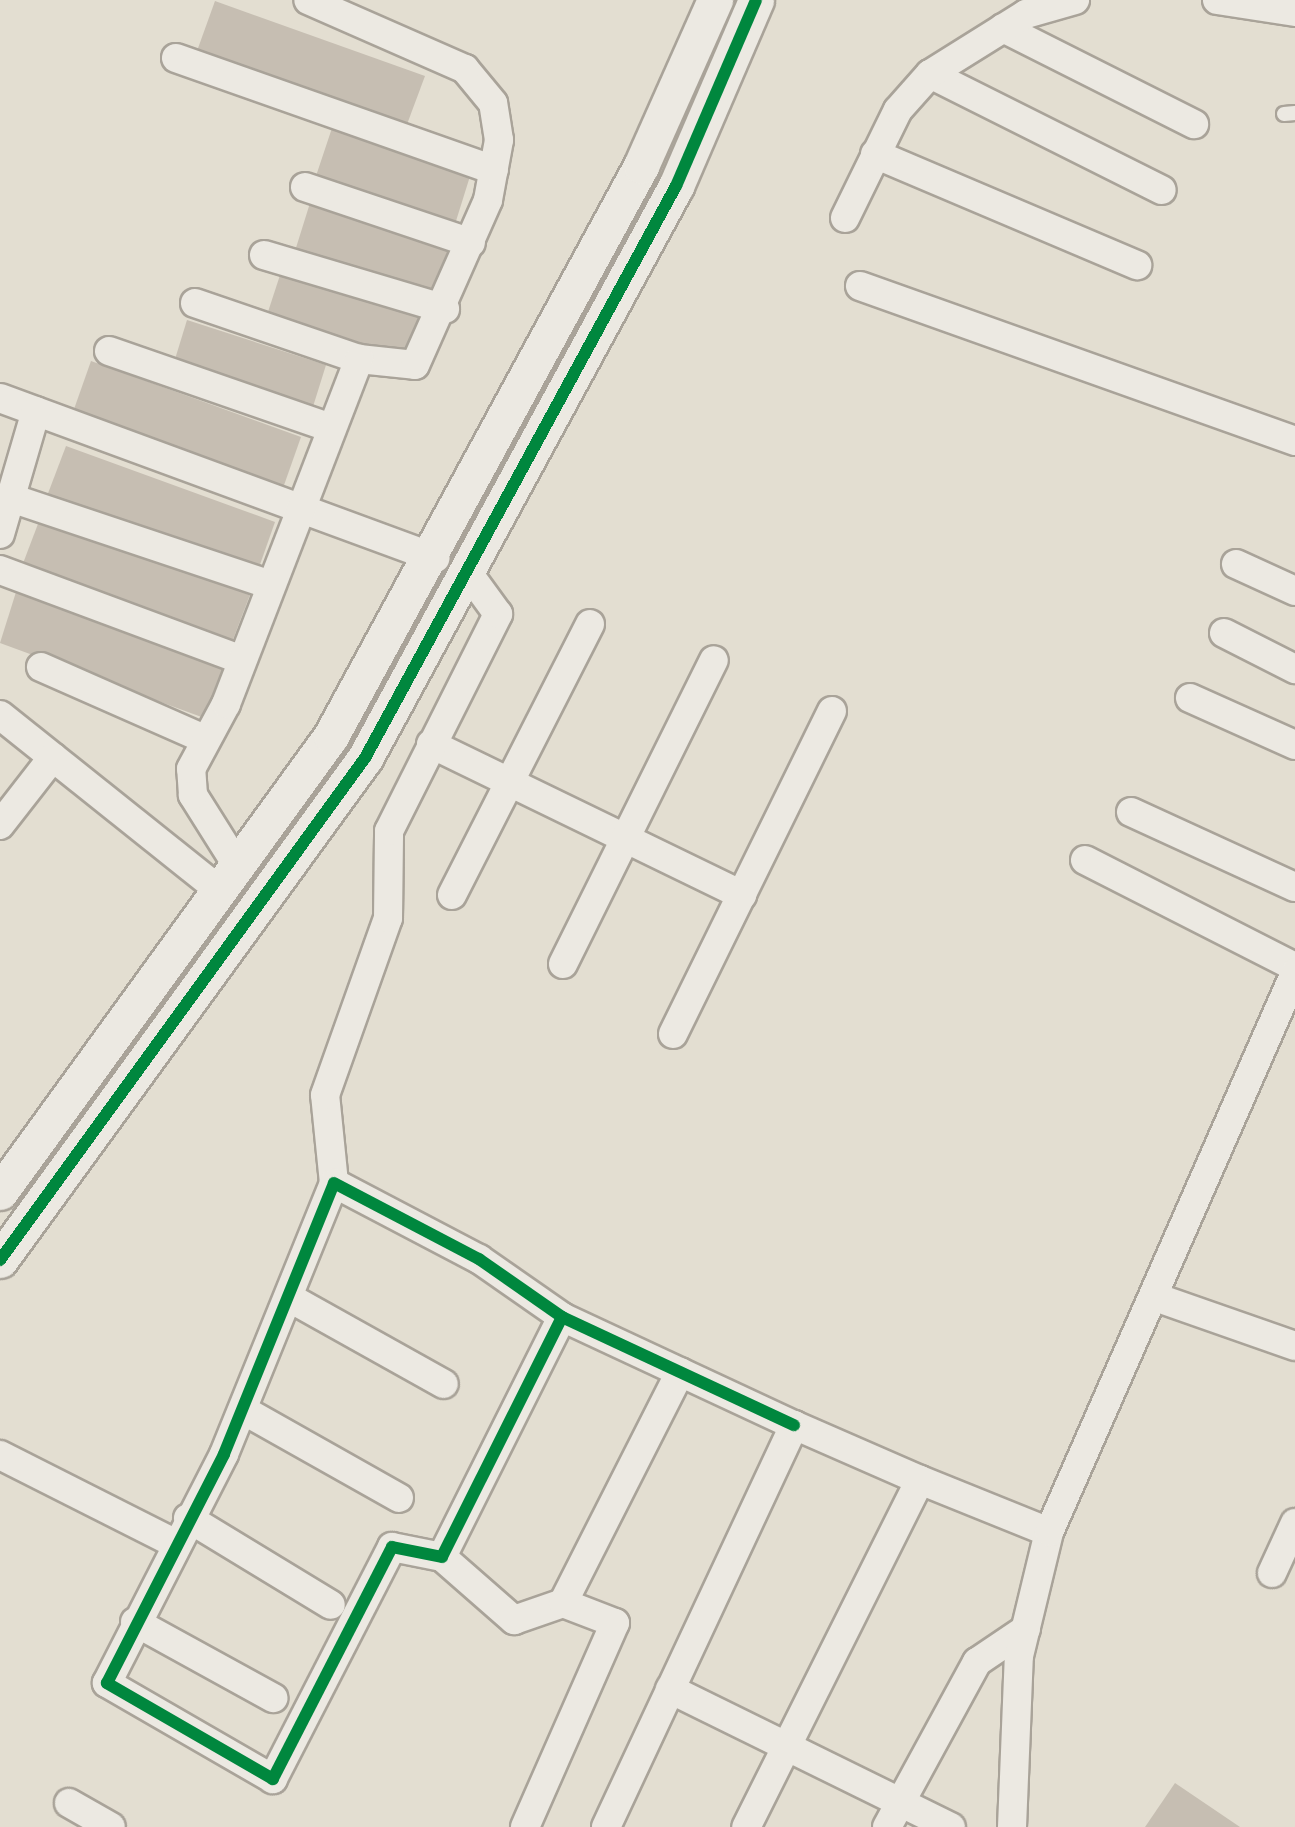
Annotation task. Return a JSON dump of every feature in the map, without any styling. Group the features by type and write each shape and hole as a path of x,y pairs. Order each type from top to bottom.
{"street":[{"path":"195,303 360,359 415,365 445,309 471,243 494,170 492,102 465,69 308,0"},
{"path":"0,1192 331,736 436,558 641,166 715,0"},
{"path":"0,1260 365,758 471,577 676,186 756,0"},
{"path":"845,218 876,154 930,74 1003,28 1075,0"},
{"path":"1217,0 1295,12"},
{"path":"1003,28 1194,124"},
{"path":"176,58 494,170"},
{"path":"930,74 1162,190"},
{"path":"876,154 1137,266"},
{"path":"305,187 471,243"},
{"path":"264,255 445,309"},
{"path":"860,286 1295,441"},
{"path":"109,351 331,428"},
{"path":"228,878 193,795 202,738 242,660 360,359"},
{"path":"0,398 436,558"},
{"path":"0,534 36,411"},
{"path":"10,498 270,585"},
{"path":"1236,564 1295,591"},
{"path":"0,570 242,660"},
{"path":"471,577 498,614 389,831 388,918 332,1052 325,1094 334,1184 244,1410 134,1622 107,1683 273,1780 392,1547 442,1556 514,1620 563,1602 615,1623 525,1827"},
{"path":"452,896 590,624"},
{"path":"1224,633 1295,669"},
{"path":"563,964 714,660"},
{"path":"41,667 202,738"},
{"path":"1190,698 1295,745"},
{"path":"673,1034 832,712"},
{"path":"0,714 53,757 228,878"},
{"path":"431,744 742,895"},
{"path":"0,825 53,757"},
{"path":"1132,812 1295,887"},
{"path":"1012,1827 1026,1629 1049,1532 1295,970 1084,860"},
{"path":"334,1184 479,1259 562,1317 794,1425 1049,1532"},
{"path":"1155,1297 1295,1346"},
{"path":"290,1298 444,1384"},
{"path":"442,1556 562,1317"},
{"path":"563,1602 680,1372"},
{"path":"244,1410 398,1498"},
{"path":"606,1827 794,1425"},
{"path":"0,1455 174,1544"},
{"path":"746,1827 920,1480"},
{"path":"188,1518 331,1604"},
{"path":"1272,1573 1295,1523"},
{"path":"134,1622 273,1698"},
{"path":"893,1814 977,1662 1026,1629"},
{"path":"670,1690 786,1746 893,1814 951,1827"},
{"path":"70,1802 111,1827"}],"building":[{"path":"215,1 425,76 406,127 197,51"},
{"path":"332,128 471,173 456,221 316,176"},
{"path":"310,203 449,248 433,296 295,251"},
{"path":"282,269 420,314 405,362 266,318"},
{"path":"187,320 326,365 311,413 172,369"},
{"path":"91,361 301,437 283,488 73,412"},
{"path":"66,446 275,522 257,573 47,496"},
{"path":"41,516 251,592 232,642 22,566"},
{"path":"16,592 226,668 207,719 0,643"},
{"path":"1175,1783 1240,1827 1145,1827"}],"cycle path":[{"path":"0,1260 365,758 676,186 756,0"},
{"path":"562,1317 442,1557 392,1547 273,1779 107,1683 224,1454 334,1183 479,1259 562,1317 794,1425"}]}
